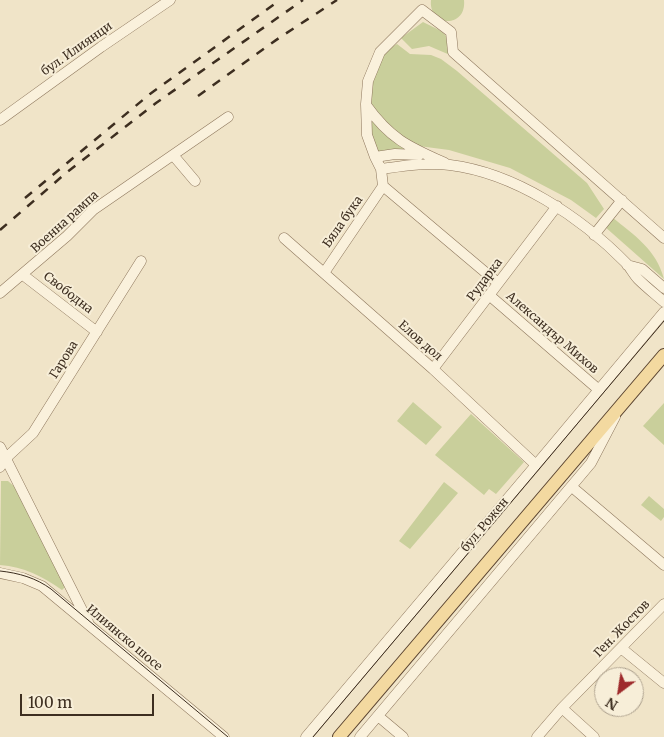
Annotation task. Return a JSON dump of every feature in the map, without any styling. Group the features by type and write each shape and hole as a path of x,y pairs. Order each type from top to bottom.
{"main road":[{"name":"бул. Рожен","path":"339,737 664,355"}],"street":[{"name":"бул. Илиянци","path":"0,120 100,47 170,0"},
{"path":"383,186 381,169 367,135 366,104 368,81 380,52 422,10 451,32 453,52 664,238"},
{"path":"366,104 377,121 392,135 412,149 448,164 477,170 517,184 557,206 594,235 627,265 636,278 664,302"},
{"name":"Военна рампа","path":"0,293 67,236 93,210 228,117"},
{"path":"375,157 395,154 430,156"},
{"path":"173,155 194,181"},
{"path":"381,169 448,164"},
{"name":"Бяла бука","path":"324,273 383,186"},
{"name":"Александър Михов","path":"383,186 498,284"},
{"path":"594,235 622,200"},
{"name":"Рударка","path":"433,369 557,206"},
{"name":"Елов дол","path":"284,238 433,369 536,465"},
{"name":"Гарова","path":"3,463 33,433 141,260"},
{"path":"627,265 642,269 664,288"},
{"name":"Свободна","path":"23,275 97,332"},
{"name":"Александър Михов","path":"489,295 599,390"},
{"name":"бул. Рожен","path":"306,737 664,312"},
{"name":"бул. Рожен","path":"360,737 591,463 624,401"},
{"path":"0,447 3,463 90,626"},
{"path":"572,487 664,565"},
{"name":"Илиянско шосе","path":"0,573 23,578 42,586 224,737"},
{"name":"Ген. Жостов","path":"537,737 562,708 664,604"},
{"path":"621,648 664,683"},
{"path":"562,708 594,737"},
{"path":"378,716 403,737"}],"green space":[{"path":"431,0 464,0 463,9 460,16 454,20 441,20 432,9"},
{"path":"423,22 444,33 450,47 450,55 429,46 412,49 401,38"},
{"path":"397,44 410,54 431,55 441,59 457,71 587,183 604,209 596,218 571,200 510,168 449,150 411,145 395,134 371,107 371,83 380,60 387,51"},
{"path":"370,118 382,132 406,150 378,152 371,134"},
{"path":"612,217 650,251 656,259 664,279 604,226"},
{"path":"413,402 442,427 426,445 397,421"},
{"path":"664,403 664,445 643,426"},
{"path":"471,414 524,462 496,494 489,489 484,495 435,455"},
{"path":"1,481 8,481 15,487 65,587 62,590 32,573 0,565"},
{"path":"444,482 458,493 410,549 399,541"},
{"path":"649,496 664,509 664,517 661,521 641,505"}],"tram line":[{"path":"313,737 664,321"},
{"path":"0,571 27,577 51,589 228,737"}],"railway":[{"path":"25,198 150,94 280,0"},
{"path":"0,230 66,173 156,103 303,0"},
{"path":"198,96 279,38 337,0"}]}
